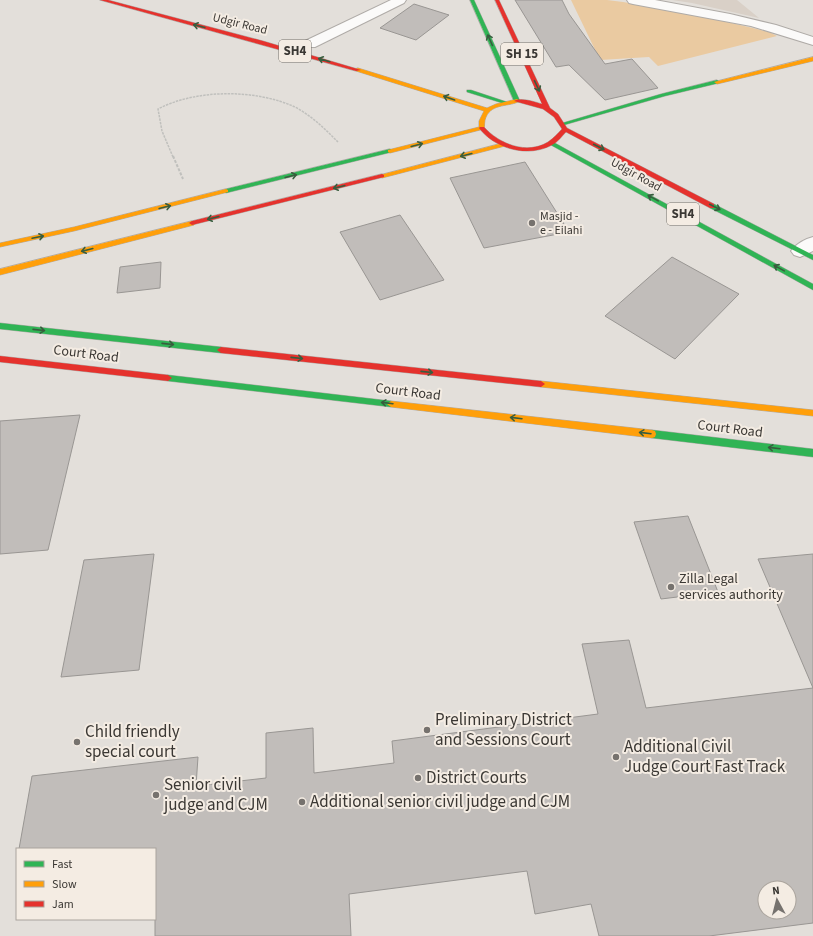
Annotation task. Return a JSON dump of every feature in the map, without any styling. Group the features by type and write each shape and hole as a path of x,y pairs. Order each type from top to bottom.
{"main road":[{"name":"Udgir Road","path":"102,0 382,76 486,110"},
{"name":"SH 15","path":"472,0 518,101"},
{"name":"SH 15","path":"498,0 547,108"},
{"name":"SH4","path":"306,43 324,48"},
{"path":"564,126 557,115 547,108 535,103 518,101 504,102 486,110 480,119 481,128 489,138 503,145 520,148 537,148 552,143 564,126 663,95 813,59"},
{"path":"461,88 504,102"},
{"name":"Udgir Road","path":"564,126 809,251"},
{"path":"0,245 74,229 481,128"},
{"name":"Udgir Road","path":"552,143 813,287"},
{"path":"0,272 503,145"},
{"path":"0,326 335,365 813,413"},
{"name":"Court Road","path":"0,359 323,392 813,453"}],"street":[{"path":"306,43 400,0"},
{"path":"633,0 673,6 766,26 799,35 813,41"}],"path":[{"path":"192,200 162,131 158,109 172,101 234,93 274,98 302,110 327,129 353,161"}],"shaded area":[{"path":"571,0 607,0 694,14 769,32 777,36 658,66 649,57 600,60"},
{"path":"672,0 737,0 759,18 692,3"}],"building":[{"path":"515,0 562,0 569,14 605,64 632,59 658,88 605,100 569,65 556,67"},
{"path":"414,4 449,15 416,40 380,28"},
{"path":"525,162 569,232 484,248 450,178"},
{"path":"400,215 444,280 380,300 340,232"},
{"path":"672,257 739,294 675,359 605,316"},
{"path":"161,262 160,288 117,293 120,267"},
{"path":"80,415 48,550 0,554 0,421"},
{"path":"688,516 718,592 661,599 634,522"},
{"path":"154,554 139,670 61,677 84,560"},
{"path":"813,554 813,688 758,559"},
{"path":"629,640 646,708 813,688 813,923 709,936 599,936 591,904 535,914 527,871 349,894 351,936 155,936 156,848 19,848 32,776 198,757 196,786 266,778 266,733 313,728 314,773 394,763 392,741 598,714 582,644"}],"traffic: fast":[{"path":"472,0 517,101"},
{"path":"562,124 663,95 717,82"},
{"path":"469,91 504,102"},
{"path":"551,143 813,287"},
{"path":"226,191 390,151"},
{"path":"712,206 813,258"},
{"path":"0,326 221,350"},
{"path":"168,378 391,404"},
{"path":"652,434 813,453"}],"traffic: slow":[{"path":"717,82 813,59"},
{"path":"358,70 486,110"},
{"path":"482,128 484,115 492,107 517,101"},
{"path":"390,151 481,128"},
{"path":"382,176 503,145"},
{"path":"0,245 74,229 226,191"},
{"path":"0,272 192,223"},
{"path":"541,384 813,413"},
{"path":"391,404 652,434"}],"traffic: jam":[{"path":"102,0 261,42 358,70"},
{"path":"497,0 547,108"},
{"path":"482,128 495,140 503,144 522,149 532,149 549,144 565,129 551,111 533,103 517,101"},
{"path":"565,129 712,206"},
{"path":"192,223 382,176"},
{"path":"221,350 541,384"},
{"path":"0,359 168,378"}],"place":[{"name":"Masjid - e - Eilahi","path":"532,223"},
{"name":"Zilla Legal services authority","path":"671,587"},
{"name":"Preliminary District and Sessions Court","path":"427,730"},
{"name":"Child friendly special court","path":"77,742"},
{"name":"Additional Civil Judge Court Fast Track","path":"616,757"},
{"name":"District Courts","path":"418,778"},
{"name":"Senior civil judge and CJM","path":"156,795"},
{"name":"Additional senior civil judge and CJM","path":"302,802"}]}
